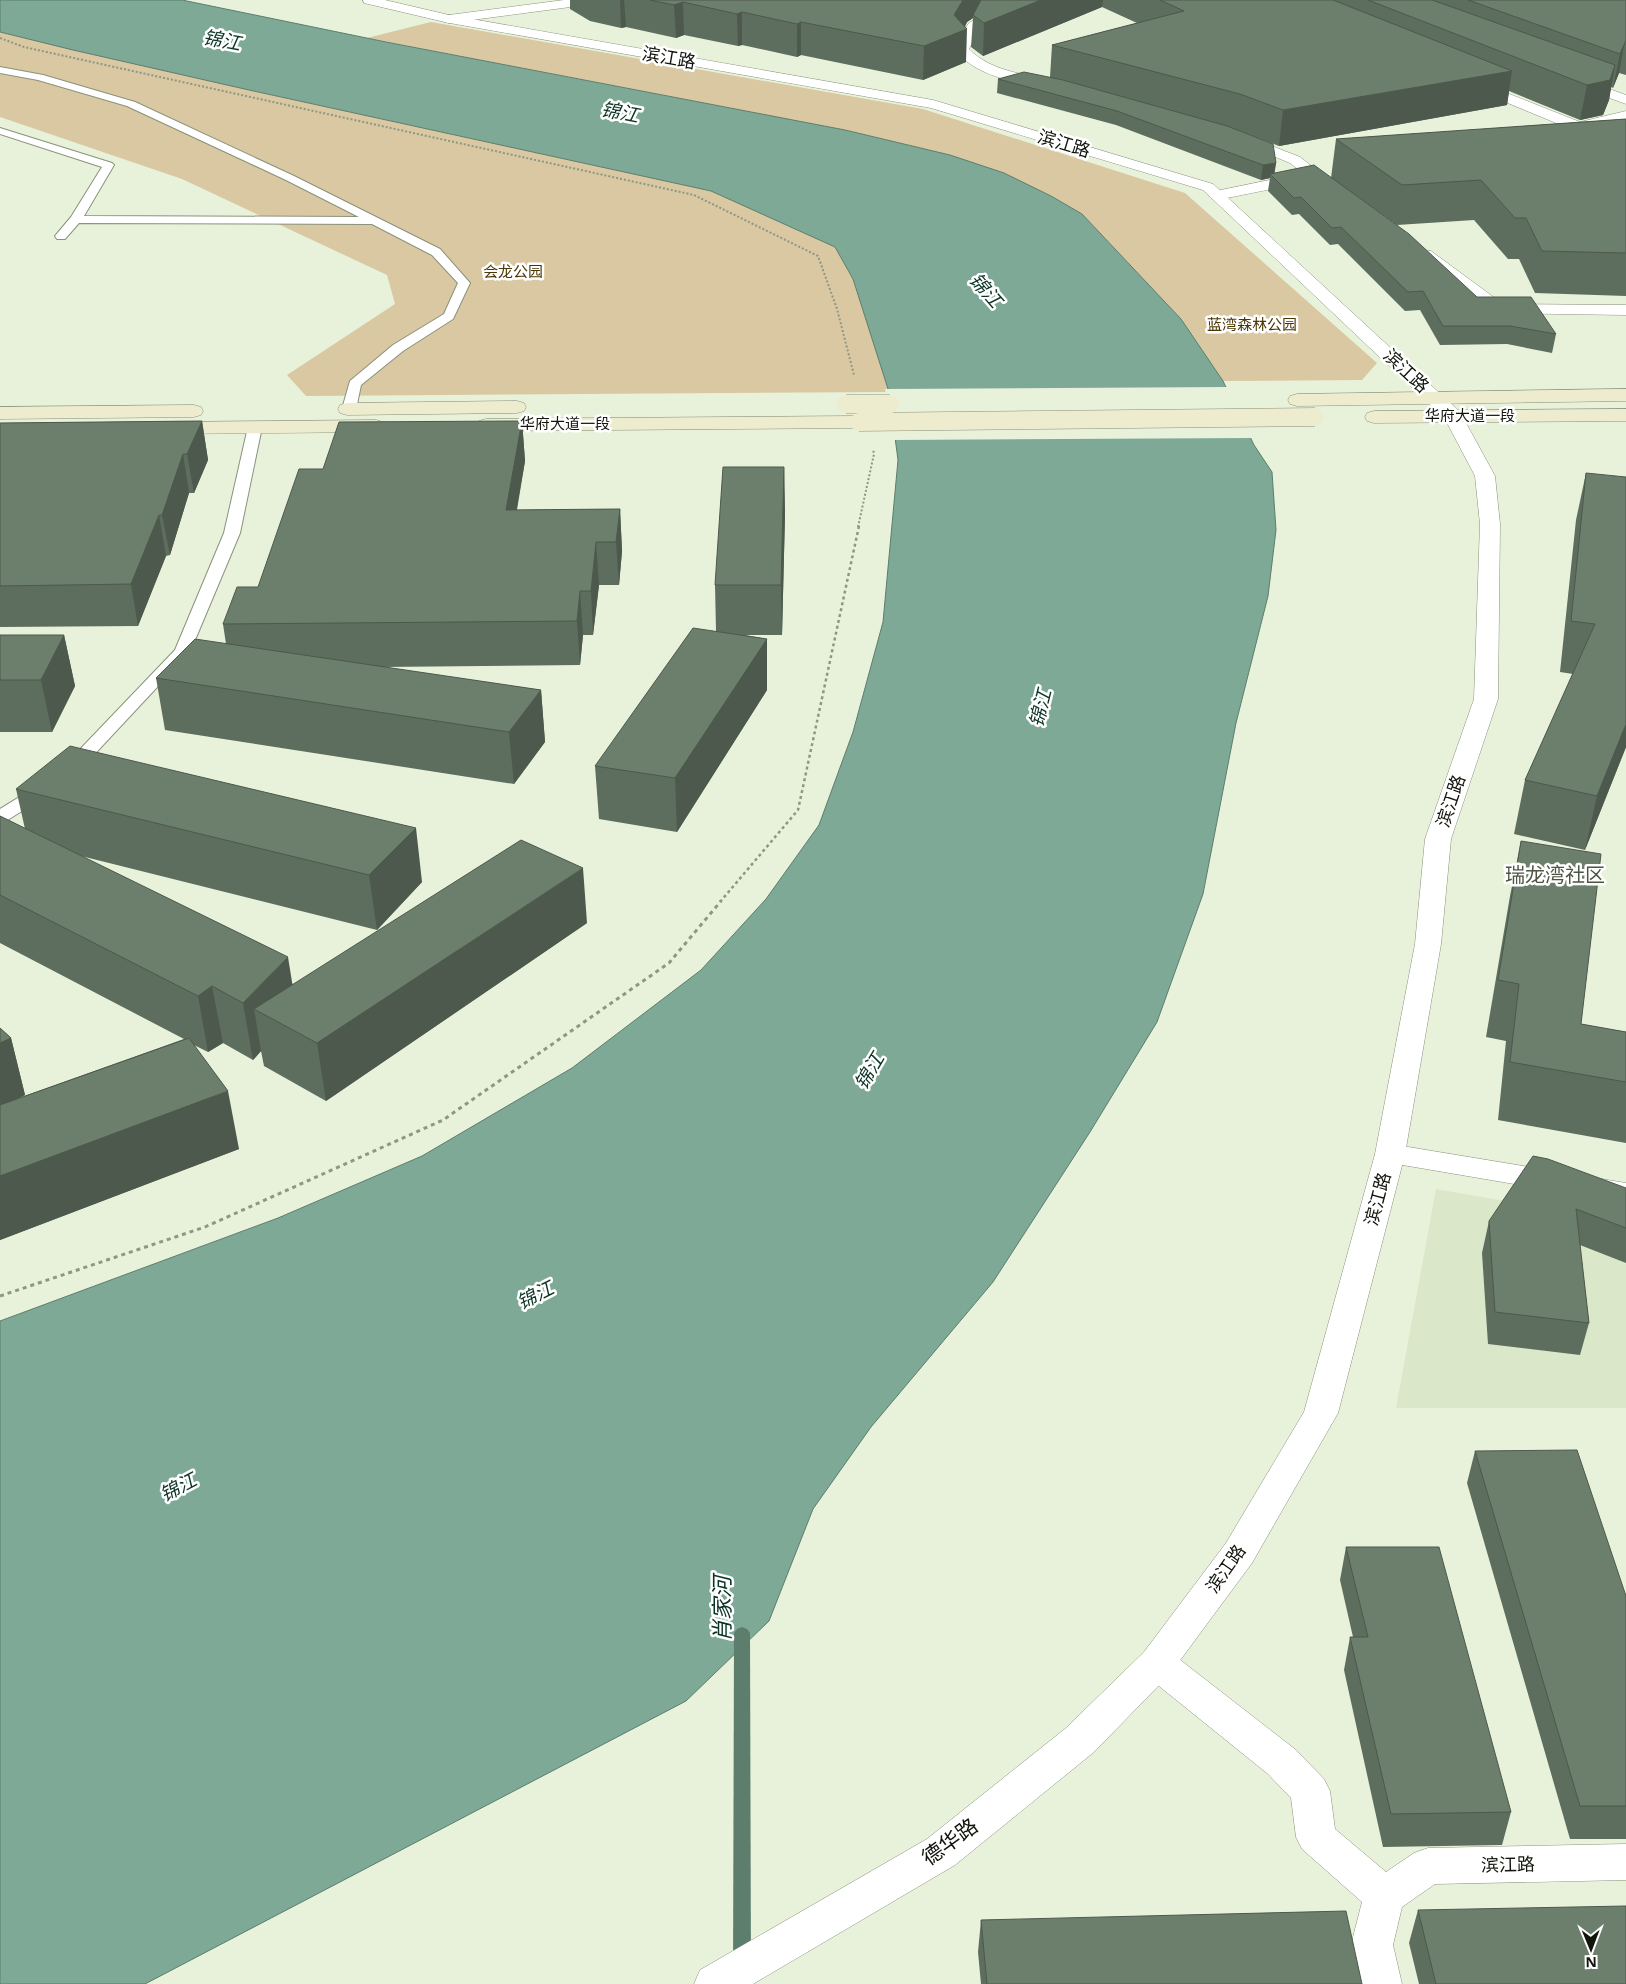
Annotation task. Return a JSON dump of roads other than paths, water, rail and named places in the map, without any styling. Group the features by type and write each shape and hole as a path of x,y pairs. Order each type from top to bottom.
{"main road":[{"path":"1003,403 1626,395"},
{"path":"827,404 905,404"},
{"path":"0,413 538,406"},
{"name":"华府大道一段","path":"0,429 1626,415"}],"street":[{"name":"滨江路","path":"369,0 449,19 933,104 1208,187 1453,416 1486,476 1490,524 1486,699 1438,839 1428,944 1390,1154 1321,1413 1239,1553 1157,1663"},
{"path":"449,19 593,0"},
{"path":"994,0 1006,2 973,27 962,49 973,60 1010,76 1058,86"},
{"path":"449,19 468,5"},
{"path":"1626,92 1566,74 1626,100"},
{"path":"1460,79 1626,148"},
{"path":"1579,127 1626,115"},
{"path":"1222,132 1256,143 1295,160 1331,187"},
{"path":"1217,195 1315,175"},
{"path":"1411,245 1499,309 1626,310"},
{"path":"1390,1154 1626,1193"},
{"path":"1157,1663 1282,1762 1310,1791 1316,1837 1384,1896 1372,1945 1381,1984"},
{"name":"德华路","path":"715,1984 941,1852 1080,1740 1157,1663"},
{"name":"滨江路","path":"1384,1896 1428,1866 1626,1862"}],"lane":[{"path":"0,70 38,76 131,104 290,178 436,252 464,283 449,316 398,348 355,384 349,409"},
{"path":"0,131 108,165 76,219 61,236"},
{"path":"76,219 376,221"},
{"path":"0,817 58,781 182,652 232,533 255,427"}],"water":[{"name":"锦江","path":"0,0 182,0 386,42 845,130 950,155 1004,173 1051,196 1082,214 1181,319 1223,381 1254,445 1272,472 1276,530 1268,596 1236,723 1203,894 1157,1022 1090,1132 993,1282 871,1427 813,1509 769,1621 686,1701 145,1984 0,1984 0,1321 278,1218 422,1156 572,1068 701,970 766,899 819,825 853,732 883,622 898,460 889,392 853,279 835,247 711,191 249,90 0,32"}],"waterway":[{"name":"肖家河","path":"742,1633 742,1984"}],"district":[{"name":"瑞龙湾社区","path":"1555,875"}],"park label":[{"name":"会龙公园","path":"513,272"},
{"name":"蓝湾森林公园","path":"1252,325"}]}
